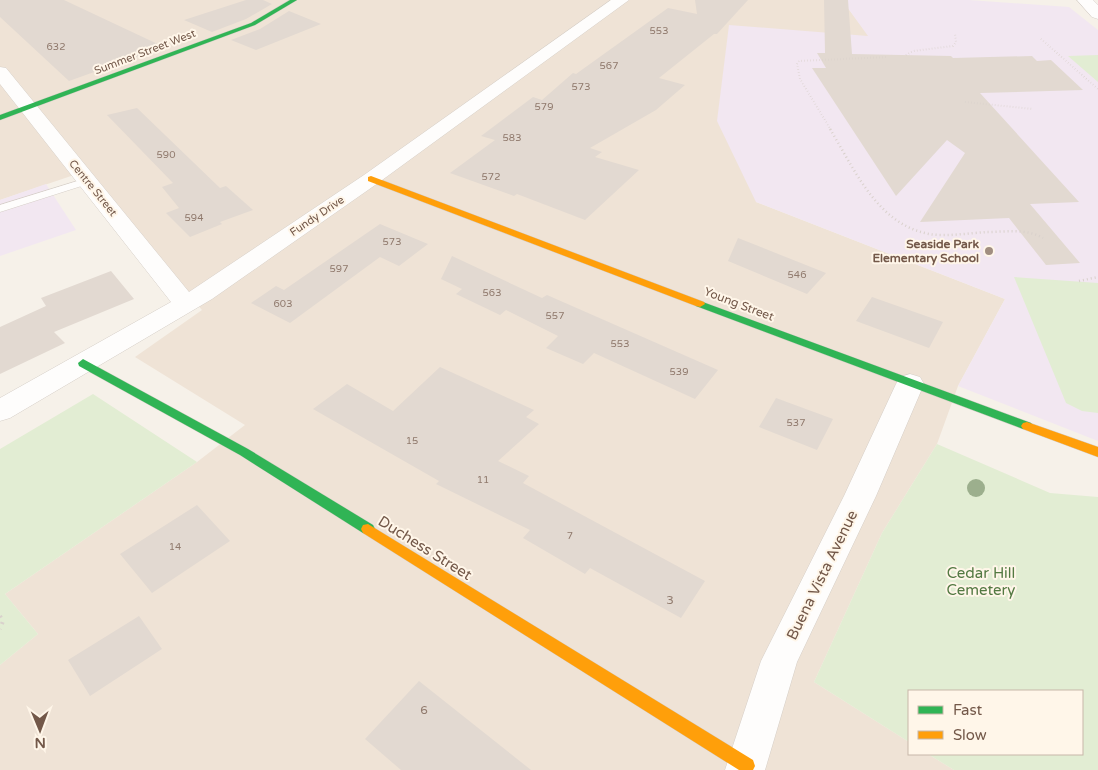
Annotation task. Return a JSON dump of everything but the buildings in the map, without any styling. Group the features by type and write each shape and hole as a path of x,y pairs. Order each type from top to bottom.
{"street":[{"name":"Summer Street West","path":"0,118 29,109 253,24 294,0"},
{"name":"Fundy Drive","path":"0,411 186,304 372,179 606,8 621,0"},
{"path":"1085,0 1098,14"},
{"name":"Centre Street","path":"0,72 186,304"},
{"name":"Young Street","path":"372,179 910,384 1098,452"},
{"name":"Duchess Street","path":"84,363 244,452 746,768"},
{"name":"Buena Vista Avenue","path":"746,768 779,661 860,496 910,384"}],"lane":[{"path":"0,210 87,181"}],"path":[{"path":"906,55 913,51 953,46 956,42 954,34"},
{"path":"1041,39 1098,89"},
{"path":"888,57 808,59 799,61 797,64 800,79 874,201 901,223 925,233 1023,230 1043,238"},
{"path":"965,102 1033,109"},
{"path":"1079,281 1098,277"},
{"path":"0,616 3,621 0,629"}],"shaded area":[{"path":"0,0 842,0 869,36 756,202 1005,299 958,386 937,444 882,533 814,682 908,741 908,755 930,755 954,770 0,770 0,665 38,634 5,594 197,462 245,425 135,357 202,310 80,173 0,200"},
{"name":"Seaside Park Elementary School","path":"842,0 969,0 1069,7 1098,30 1098,441 958,386 1005,299 756,202 717,121 729,25 868,36"},
{"path":"46,184 76,230 0,256 0,200"}],"green space":[{"path":"1098,55 1098,82 1068,56"},
{"path":"1014,277 1098,283 1098,413 1082,411 1066,403"},
{"path":"93,394 197,462 5,594 38,634 0,665 0,449"},
{"name":"Cedar Hill Cemetery","path":"937,444 1050,493 1098,497 1098,770 954,770 930,755 1083,755 1083,690 908,690 908,741 814,682 882,533"}],"traffic: fast":[{"path":"0,118 253,24 294,0"},
{"path":"700,304 1027,426"},
{"path":"83,363 244,452 368,529"}],"traffic: slow":[{"path":"371,179 700,304"},
{"path":"1027,426 1098,452"},
{"path":"368,529 747,766"}],"place":[{"name":"Seaside Park Elementary School","path":"989,251"}]}
